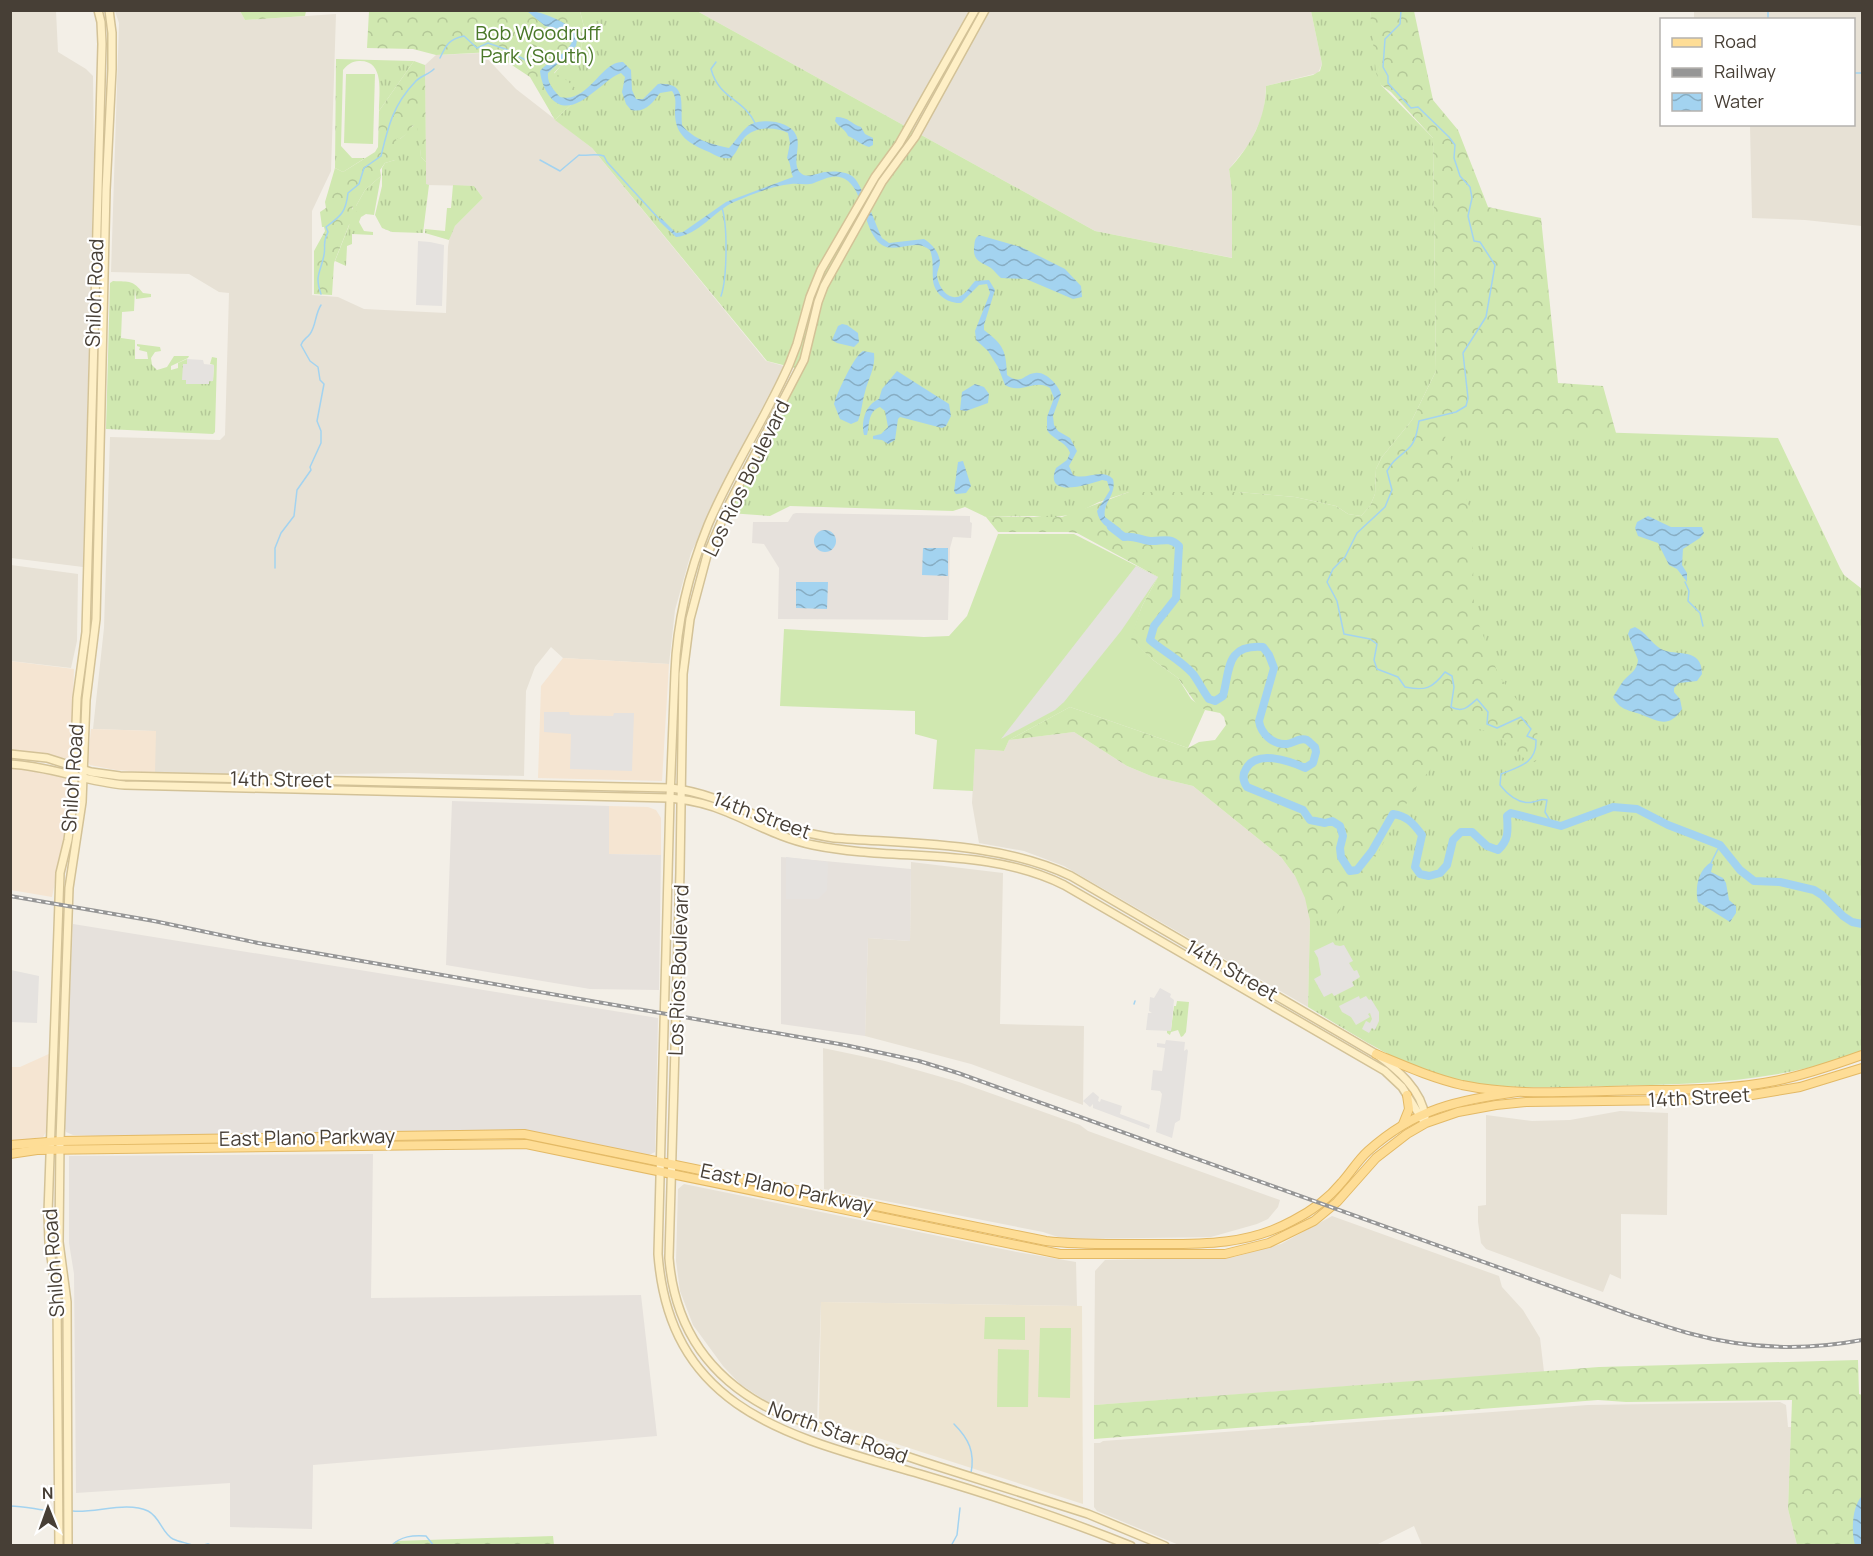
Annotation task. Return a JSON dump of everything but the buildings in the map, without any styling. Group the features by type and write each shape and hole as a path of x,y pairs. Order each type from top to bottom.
{"main road":[{"name":"Shiloh Road","path":"68,1545 67,1296 59,1242 53,1060 57,929 62,865 71,818 75,775 77,698 85,641 102,44 98,10"},
{"name":"Shiloh Road","path":"59,1545 56,1282 48,1224 62,1060 71,867 80,820 84,779 86,700 96,619 106,190 112,69 112,33 109,10"},
{"name":"Los Rios Boulevard","path":"661,1162 675,672 677,639 691,574 708,526 785,374 798,344 810,297 830,254 874,177 899,144 975,10"},
{"name":"Los Rios Boulevard","path":"672,1174 683,674 690,619 707,555 729,504 804,360 818,302 839,259 882,182 915,137 985,10"},
{"path":"675,672 683,674"},
{"path":"77,698 86,700"},
{"path":"673,720 683,720"},
{"name":"14th Street","path":"10,754 47,758 84,769 120,776 671,788 725,801 764,819 799,831 834,838 992,851 1044,864 1077,880 1376,1054 1405,1078 1426,1123 1477,1109 1526,1102 1682,1100 1778,1092 1828,1080 1863,1068"},
{"name":"14th Street","path":"10,764 44,767 84,779 113,784 680,799 715,807 760,828 802,843 833,848 996,862 1015,866 1071,888 1384,1071 1397,1082 1422,1114"},
{"path":"187,786 188,777"},
{"path":"591,796 592,786"},
{"path":"760,828 764,819"},
{"path":"833,848 834,838"},
{"path":"885,852 886,842"},
{"path":"62,865 71,867"},
{"path":"668,881 680,879"},
{"path":"666,937 678,937"},
{"path":"1313,1029 1319,1020"},
{"path":"1376,1054 1439,1079 1463,1085 1517,1092"},
{"name":"14th Street","path":"1517,1092 1682,1090 1775,1081 1863,1055"},
{"path":"53,1060 62,1060"},
{"path":"663,1084 675,1085"},
{"path":"1682,1090 1682,1100"},
{"name":"East Plano Parkway","path":"10,1154 55,1146 158,1140 507,1133 579,1144 1046,1241 1088,1244 1213,1244 1242,1240 1267,1233 1293,1221 1340,1185 1367,1152 1402,1125 1422,1114 1444,1105 1517,1092"},
{"path":"1402,1125 1409,1109 1407,1095"},
{"name":"East Plano Parkway","path":"10,1145 159,1149 526,1144 1060,1254 1225,1254 1269,1243 1314,1221 1337,1202 1376,1158 1407,1134 1426,1123"},
{"path":"507,1133 507,1143"},
{"path":"434,1135 434,1146"},
{"path":"357,1136 358,1147"},
{"path":"220,1138 221,1148"},
{"path":"158,1140 159,1149"},
{"path":"577,1154 579,1144"},
{"path":"1367,1152 1376,1158"},
{"name":"North Star Road","path":"661,1162 659,1268 665,1302 679,1336 709,1380 725,1396 747,1412 789,1433 824,1446 1056,1517 1131,1545"},
{"name":"North Star Road","path":"672,1174 670,1266 674,1292 692,1337 720,1374 733,1387 762,1406 928,1464 1088,1514 1165,1545"},
{"path":"733,1186 735,1178"},
{"path":"659,1268 670,1266"},
{"path":"57,1364 68,1364"},
{"path":"824,1446 830,1430"},
{"path":"924,1476 928,1464"},
{"path":"58,1472 67,1472"}],"shaded area":[{"path":"11,10 56,11 58,52 86,69 93,76 94,154 83,567 11,558"},
{"path":"115,11 240,11 245,20 336,14 331,171 312,211 312,295 338,297 364,309 446,313 450,235 455,226 483,198 474,186 426,185 425,65 436,55 482,53 516,89 592,148 766,361 784,366 740,450 691,553 675,610 669,664 563,658 551,647 535,667 526,691 524,776 409,773 258,775 155,773 155,731 93,729 104,628 110,437 220,440 225,435 229,293 219,292 189,274 111,272 119,23"},
{"path":"697,11 1311,11 1322,64 1318,73 1266,86 1261,119 1250,143 1229,169 1232,191 1233,258 1095,231"},
{"path":"1694,11 1862,11 1862,226 1805,220 1752,218 1750,126 1855,126 1855,18 1694,18"},
{"path":"418,241 444,245 442,306 416,305"},
{"path":"187,359 203,360 204,364 214,365 213,381 209,381 209,384 186,384 186,380 182,380 183,364 187,364"},
{"path":"796,513 970,516 971,538 953,537 950,548 948,620 778,619 779,568 764,544 752,543 753,522 788,522"},
{"path":"11,565 78,574 77,641 71,668 11,661"},
{"path":"1136,566 1158,577 1121,631 1064,702 1055,710 1001,739"},
{"path":"563,658 669,664 662,781 538,778 541,686"},
{"path":"10,661 74,669 71,756 69,759 11,751"},
{"path":"544,712 613,716 614,713 634,713 632,771 570,769 571,734 544,732"},
{"path":"91,729 156,731 155,773 90,765 88,762"},
{"path":"1074,732 1127,766 1151,776 1193,786 1281,857 1295,876 1306,898 1310,921 1308,1007 1064,866 1024,851 979,843 972,803 975,749 1004,751 1009,740"},
{"path":"10,767 39,770 70,779 69,813 52,897 11,890"},
{"path":"452,801 609,806 609,854 661,855 659,990 590,989 446,965"},
{"path":"609,806 648,807 656,810 661,818 661,855 609,854"},
{"path":"781,857 911,869 910,941 868,938 865,1036 781,1024"},
{"path":"786,857 828,862 827,890 818,899 786,899"},
{"path":"911,862 1003,873 1000,1024 1084,1026 1083,1105 971,1064 865,1036 868,938 910,941"},
{"path":"73,924 658,1018 655,1152 647,1156 527,1132 126,1137 73,1135 66,1132 64,1125"},
{"path":"1333,942 1335,945 1344,945 1353,961 1349,963 1354,971 1357,970 1360,977 1352,982 1354,986 1334,996 1332,993 1324,997 1314,979 1321,975 1318,958 1314,951"},
{"path":"11,970 39,976 37,1023 11,1022"},
{"path":"1160,988 1171,994 1170,997 1174,1000 1171,1031 1146,1030 1148,1013 1152,1013 1149,1011 1150,997 1154,998"},
{"path":"1359,996 1360,999 1366,996 1369,1000 1371,999 1379,1012 1379,1021 1375,1030 1372,1028 1369,1033 1362,1029 1366,1021 1370,1023 1372,1019 1370,1013 1368,1014 1370,1017 1356,1025 1339,1006"},
{"path":"1166,1040 1185,1042 1184,1051 1187,1049 1188,1051 1180,1120 1175,1123 1172,1138 1156,1132 1162,1094 1160,1091 1151,1090 1153,1070 1162,1071 1165,1048 1157,1047 1157,1043 1165,1044"},
{"path":"823,1048 885,1061 959,1082 1280,1200 1278,1207 1268,1219 1257,1224 1211,1237 1075,1239 824,1189"},
{"path":"51,1053 46,1132 43,1137 11,1141 10,1067 20,1067"},
{"path":"1093,1092 1099,1097 1098,1101 1100,1102 1101,1099 1122,1106 1120,1114 1150,1125 1149,1129 1093,1108 1093,1104 1090,1107 1083,1101"},
{"path":"1620,1111 1668,1113 1667,1215 1621,1214 1621,1279 1610,1274 1603,1292 1486,1249 1481,1243 1478,1206 1486,1205 1486,1115 1532,1121 1570,1120"},
{"path":"373,1154 371,1298 641,1295 657,1436 313,1465 312,1529 230,1527 230,1483 76,1493 74,1274 69,1243 69,1156"},
{"path":"684,1184 1076,1262 1077,1306 821,1302 817,1421 772,1405 740,1384 723,1366 693,1325 680,1291 676,1261 678,1189"},
{"path":"1332,1216 1499,1276 1502,1287 1523,1310 1540,1338 1544,1372 1094,1405 1095,1271 1105,1260 1234,1257 1281,1244"},
{"path":"821,1302 1082,1306 1083,1504 819,1419"},
{"path":"1780,1402 1786,1405 1788,1427 1791,1427 1788,1509 1797,1545 1422,1545 1414,1526 1376,1545 1179,1545 1097,1511 1094,1507 1094,1443 1103,1441 1588,1405"}],"green space":[{"path":"240,11 306,11 305,16 245,20"},
{"name":"Bob Woodruff Park (South)","path":"369,11 580,11 584,27 581,50 554,73 565,79 582,94 555,120 530,77 492,52 436,55 413,49 367,48"},
{"path":"580,11 697,11 1095,231 1232,258 1232,191 1229,169 1244,151 1256,131 1263,109 1266,86 1313,75 1320,71 1322,64 1311,11 1370,11 1381,85 1433,138 1436,371 1412,420 1382,457 1376,469 1375,494 1370,506 1361,516 1348,514 1336,506 1295,497 1238,492 1129,492 1099,502 1075,514 1049,518 986,517 965,507 953,511 790,506 770,516 729,513 803,370 767,361 592,148 555,120 582,94 554,74 562,64 581,50 584,27"},
{"path":"1370,11 1414,11 1433,100 1458,130 1488,207 1541,218 1558,383 1603,386 1616,433 1445,435 1447,448 1472,514 1474,612 1499,676 1535,724 1542,752 1535,762 1525,759 1494,733 1475,728 1449,748 1418,784 1370,866 1349,888 1336,918 1310,921 1305,898 1295,876 1281,857 1193,786 1151,776 1127,766 1074,732 1009,740 1070,707 1188,748 1199,742 1215,740 1226,725 1220,713 1205,710 1197,705 1178,678 1130,639 1142,606 1158,577 1077,533 998,532 986,517 1062,517 1129,492 1238,492 1295,497 1336,506 1348,514 1361,516 1370,506 1375,494 1376,469 1382,457 1412,420 1436,371 1433,138 1391,92 1381,85 1376,73"},
{"path":"336,59 414,61 379,111 379,79 373,66 367,62 356,61 343,70 341,146 352,158 365,158 343,172 335,168"},
{"path":"414,61 425,65 426,162 421,157 417,124 412,126 411,130 400,139 396,139 399,154 395,160 385,163 380,170 381,176 365,190 356,206 353,206 352,209 357,212 355,221 349,225 334,263 332,295 314,294 314,251 325,231 322,227 320,212 326,208 325,202 335,168 343,172 375,152 378,147 379,111"},
{"path":"346,74 375,74 373,144 344,143"},
{"path":"418,122 421,157 426,162 426,184 429,185 423,233 392,232 382,228 375,215 382,186 382,168 385,163 395,160 396,139 400,139"},
{"path":"381,176 374,215 366,214 359,222 364,231 373,232 373,235 352,234 352,244 347,246 346,266 335,261 350,223 353,206 356,206 365,190"},
{"path":"453,185 474,186 483,198 455,226 449,240 425,233 425,229 445,231 447,208 451,208"},
{"path":"113,281 131,282 143,293 151,294 151,297 136,299 135,289 134,311 122,312 121,338 135,340 135,359 148,359 147,352 139,350 140,347 137,344 160,347 161,351 155,352 151,358 152,365 157,370 167,367 174,356 189,356 171,366 171,370 178,368 178,363 187,359 187,364 183,364 183,380 187,380 186,383 213,381 214,365 210,364 212,357 217,358 215,432 213,434 106,429 110,283"},
{"path":"1436,427 1778,438 1840,568 1844,575 1862,589 1862,1051 1800,1070 1737,1080 1641,1085 1506,1086 1445,1077 1409,1064 1308,1007 1310,921 1367,815 1470,641"},
{"path":"998,534 1074,534 1158,577 1142,606 1131,639 1153,660 1178,678 1191,699 1205,710 1188,748 1070,707 1009,740 1004,751 975,749 973,791 933,789 937,740 915,734 915,711 780,706 784,629 924,637 949,636 967,616"},
{"path":"1177,1001 1189,1002 1186,1032 1181,1037 1178,1030 1171,1032 1170,1035 1167,1033 1167,1030 1171,1030 1174,1006"},
{"path":"985,1317 1025,1317 1025,1340 984,1339"},
{"path":"1040,1328 1071,1328 1070,1398 1038,1397"},
{"path":"998,1349 1029,1350 1028,1407 997,1407"},
{"path":"1858,1360 1859,1394 1862,1395 1862,1545 1797,1545 1788,1509 1792,1400 1626,1402 1598,1400 1094,1439 1094,1405 1599,1367"},
{"path":"553,1536 554,1545 391,1545 396,1541"}],"water":[{"path":"527,11 554,18 578,34 576,46 548,73 553,89 560,97 579,94 608,68 615,63 623,62 631,70 632,90 636,99 643,99 658,84 668,84 674,87 680,96 682,125 703,141 729,148 744,129 752,124 766,121 781,123 793,130 796,135 798,145 796,161 802,174 807,176 835,172 852,176 864,195 882,238 889,243 924,239 930,243 938,255 940,262 938,280 945,293 957,297 964,294 975,281 989,280 995,290 984,330 1003,349 1007,375 1019,379 1039,373 1051,379 1057,387 1061,394 1053,416 1054,425 1058,431 1070,438 1077,451 1069,466 1073,475 1104,474 1113,479 1113,490 1106,507 1105,517 1121,529 1117,534 1102,522 1097,511 1110,490 1107,481 1102,480 1070,488 1056,484 1054,478 1056,468 1067,460 1070,453 1066,446 1047,430 1047,417 1054,398 1050,388 1039,385 1011,388 1005,385 988,351 976,340 975,331 990,293 987,284 979,285 961,303 951,302 942,297 934,285 930,250 918,245 893,248 882,245 871,232 854,187 839,177 831,177 811,184 784,185 755,193 727,206 692,232 676,237 659,221 661,218 676,233 683,232 726,202 793,177 787,158 790,143 788,133 760,129 745,137 731,158 719,157 696,146 681,133 676,121 675,99 672,91 660,93 645,109 631,110 622,92 625,77 621,73 578,103 560,104 547,92 540,71 568,48 573,38 568,31 545,26"},
{"path":"836,117 844,118 861,127 865,134 873,138 873,145 866,146 848,136 835,121"},
{"path":"979,235 1021,247 1065,269 1081,286 1082,297 1073,299 1026,279 1001,278 991,268 978,261 975,256 975,240"},
{"path":"842,324 858,333 859,342 854,347 832,340 838,326"},
{"path":"863,351 874,353 874,363 858,421 851,424 840,419 834,404 851,367"},
{"path":"897,371 949,404 951,416 946,426 942,428 900,417 895,440 888,444 882,440 873,439 873,436 881,434 888,427 885,411 880,407 871,415 867,435 864,435 863,424 867,409 879,399 882,389"},
{"path":"975,384 984,387 989,394 988,403 966,411 960,410 962,392"},
{"path":"963,461 971,486 966,493 956,494 954,491 958,462"},
{"path":"1648,516 1671,527 1702,527 1704,533 1700,538 1683,549 1682,565 1687,573 1687,582 1677,569 1669,565 1658,543 1638,536 1635,528 1637,522"},
{"path":"821,530 829,530 836,537 836,545 829,552 821,552 814,545 814,537"},
{"path":"923,548 948,548 948,576 922,575"},
{"path":"796,582 828,582 827,609 796,608"},
{"path":"1635,627 1661,649 1693,656 1701,665 1702,674 1697,681 1679,683 1674,688 1682,709 1668,721 1658,721 1625,709 1618,705 1613,697 1624,680 1635,669 1638,660 1628,634 1630,629"},
{"path":"1710,863 1713,864 1711,872 1723,878 1729,900 1736,906 1736,913 1730,922 1698,902 1698,880"},
{"path":"1862,1496 1862,1545 1855,1545 1853,1519 1856,1506"}],"waterway":[{"path":"1401,10 1400,24 1385,39 1383,67 1388,76 1388,83 1411,108 1418,107 1455,145 1454,158 1460,176 1470,187 1472,198 1468,216 1474,241 1480,242 1495,265 1486,317 1463,353 1468,398 1466,406 1456,412 1419,421 1413,443 1387,471 1392,490 1385,507 1357,533 1345,557 1333,569 1327,582 1337,601 1344,634 1370,639 1377,644 1374,660 1377,669 1398,677 1405,687 1418,689 1432,685 1445,672 1452,676 1454,687 1451,707 1462,709 1477,699 1488,712 1487,724 1497,728 1521,717 1531,729 1527,736 1536,740 1536,748 1526,763 1501,774 1500,785 1510,796 1519,801 1528,803 1541,799 1547,800 1545,812 1551,822"},
{"path":"1768,10 1768,18"},
{"path":"440,58 449,43 464,36 477,48 488,43 531,63 540,61 549,64"},
{"path":"716,62 711,69 720,87 745,109 755,123"},
{"path":"321,294 318,278 328,232 326,227 342,213 348,193 359,184 364,168 381,156 389,126 401,99 417,80 434,69"},
{"path":"1855,73 1862,73"},
{"path":"540,160 560,171 579,155 604,156 660,220"},
{"path":"721,296 725,278 726,253 722,208"},
{"path":"275,568 275,548 281,533 294,516 297,490 311,470 310,467 321,443 321,431 317,421 324,384 320,380 318,367 310,361 301,345 312,331 321,305"},
{"path":"1111,527 1124,537 1150,541 1168,540 1179,546 1176,598 1154,626 1150,640 1188,669 1209,699 1215,701 1223,696 1229,668 1236,654 1251,647 1263,647 1269,655 1274,668 1259,721 1262,730 1268,738 1277,743 1307,740 1315,747 1316,752 1313,763 1305,768 1274,758 1257,759 1245,771 1245,782 1247,787 1303,810 1310,820 1325,823 1332,821 1340,826 1343,836 1340,848 1341,857 1350,871 1357,870 1372,851 1393,814 1409,821 1422,835 1415,867 1420,874 1429,876 1440,873 1447,865 1453,840 1461,832 1472,832 1487,846 1498,850 1506,839 1507,816 1511,813 1561,826 1613,807 1637,809 1668,825 1720,845 1740,870 1754,881 1780,882 1814,890 1843,916 1852,922 1862,924"},
{"path":"1685,582 1689,591 1688,601 1700,613 1703,626"},
{"path":"1711,863 1720,845"},
{"path":"954,1424 970,1446 971,1473"},
{"path":"10,1506 52,1511"},
{"path":"73,1511 121,1507 140,1508 152,1514 173,1539 195,1546"},
{"path":"951,1546 957,1535 960,1508"},
{"path":"391,1546 403,1538 412,1536 426,1536 434,1546"},
{"path":"199,1546 208,1544 213,1546"}],"railway":[{"path":"10,896 154,921 258,943 845,1045 919,1061 1681,1331 1732,1342 1775,1347 1819,1346 1862,1340"}]}
